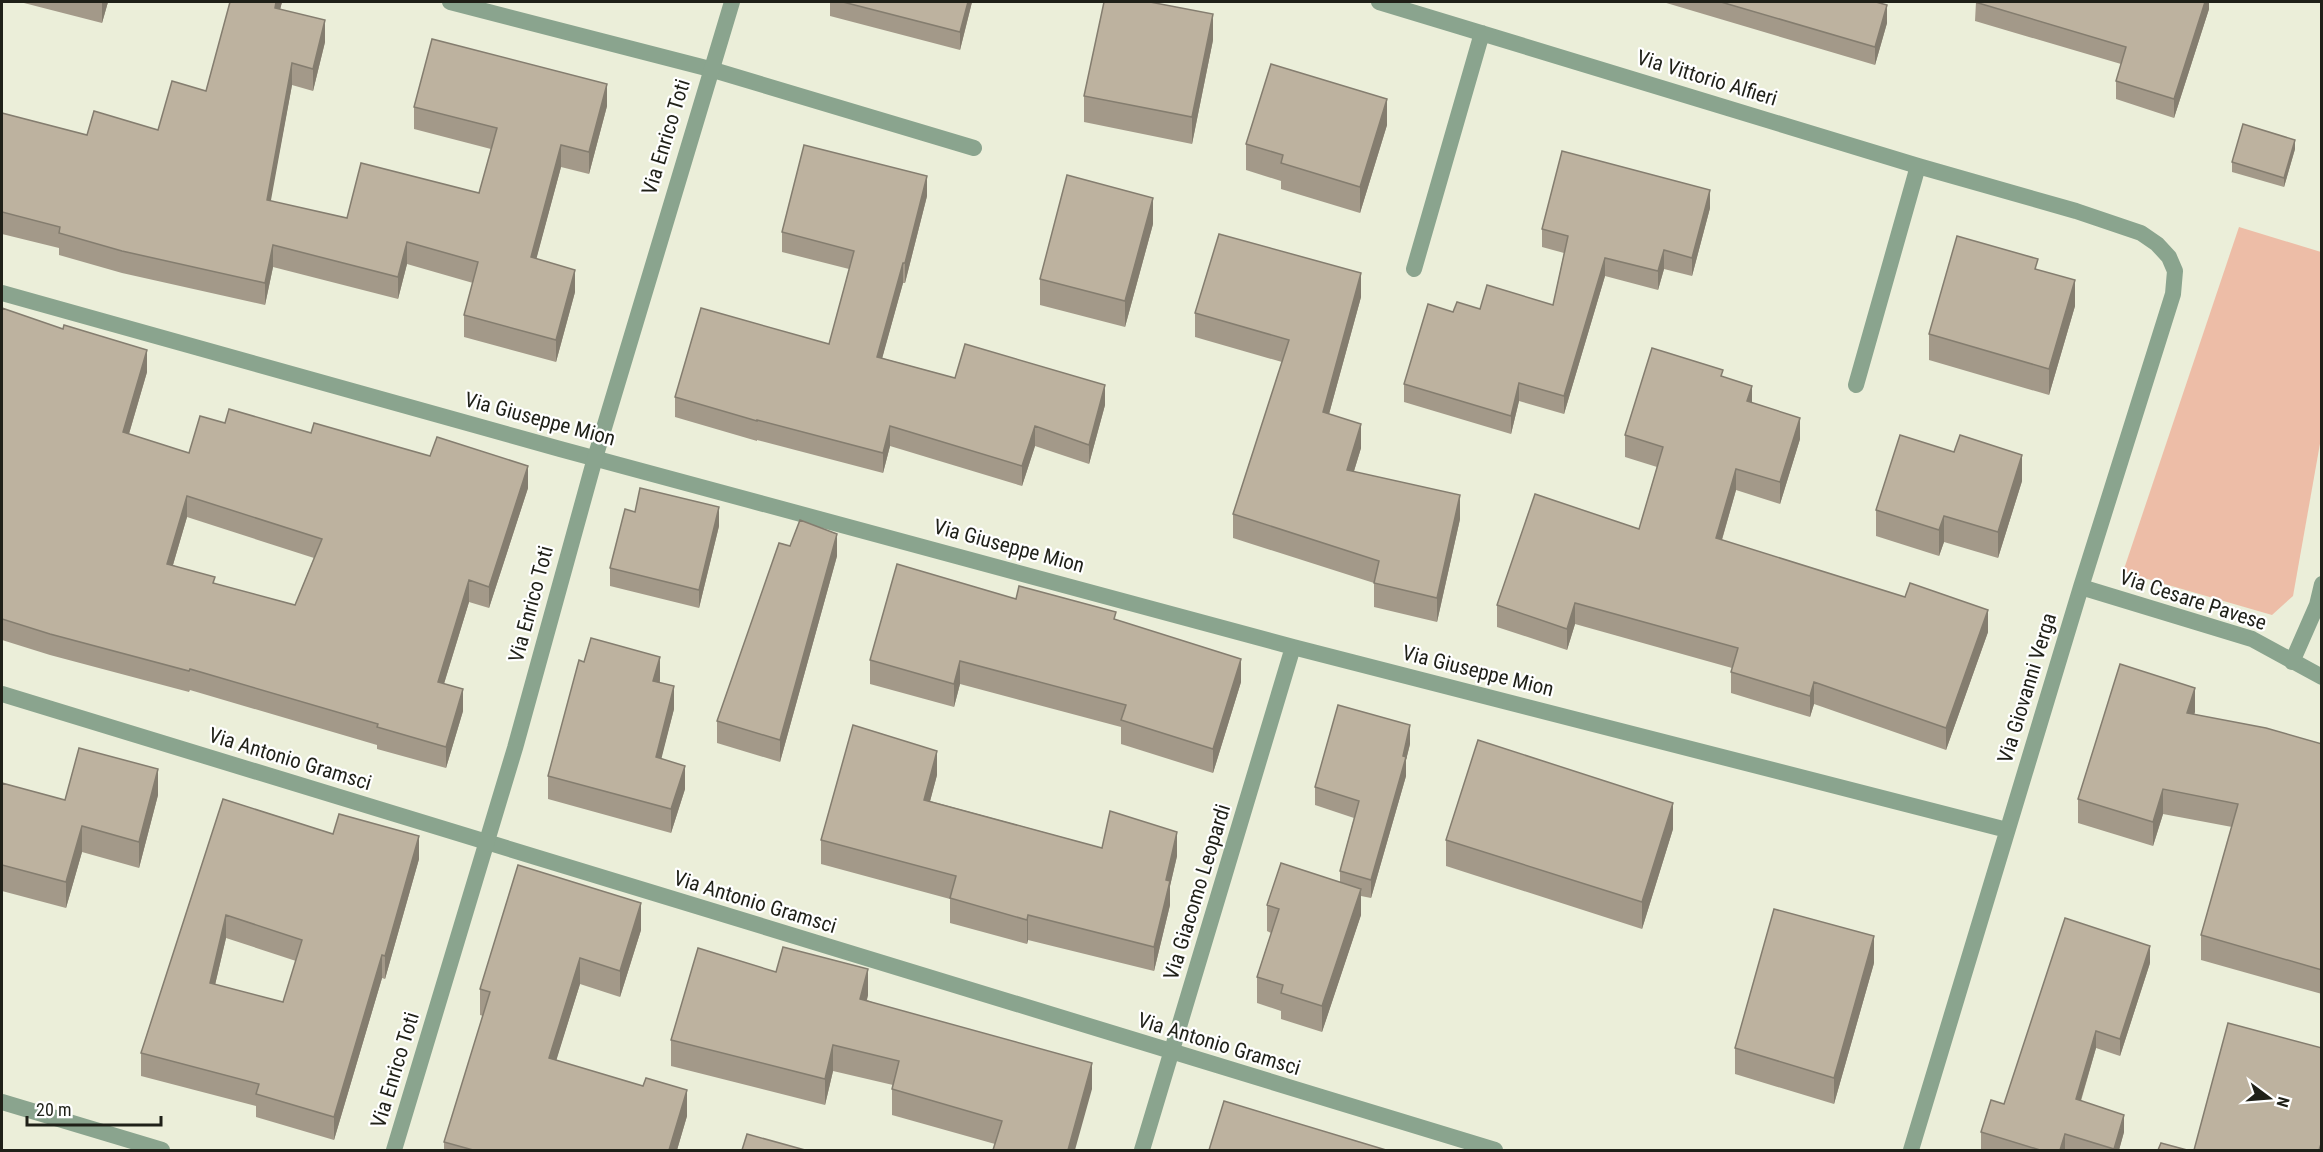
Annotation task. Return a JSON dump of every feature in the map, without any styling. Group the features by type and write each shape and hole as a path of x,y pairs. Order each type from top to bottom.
{"street":[{"name":"Via Enrico Toti","path":"450,2 710,69 974,148"},
{"name":"Via Enrico Toti","path":"394,1150 515,748 595,458 732,2"},
{"name":"Via Vittorio Alfieri","path":"1379,2 2076,212 2140,233 2157,244"},
{"path":"1414,268 1482,33"},
{"path":"1856,385 1918,166"},
{"name":"Via Giovanni Verga","path":"1911,1150 2081,587 2173,294 2175,271 2169,257 2157,244"},
{"name":"Via Giuseppe Mion","path":"2,293 595,458 1293,647 2007,830"},
{"path":"2292,662 2322,584"},
{"name":"Via Cesare Pavese","path":"2081,587 2252,639 2322,676"},
{"name":"Via Giacomo Leopardi","path":"1142,1150 1293,647"},
{"name":"Via Antonio Gramsci","path":"2,694 1495,1150"},
{"path":"2,1102 162,1150"}],"shaded area":[{"path":"2239,227 2321,252 2321,438 2293,596 2272,615 2123,572"}],"building":[{"path":"230,2 276,2 275,8 325,20 313,69 292,63 267,200 347,218 361,163 479,193 497,128 414,107 432,39 607,84 589,152 561,145 531,257 575,270 556,340 464,315 478,262 407,242 398,277 273,245 265,283 122,251 59,233 60,227 2,212 2,113 87,135 94,111 158,130 172,81 206,91"},
{"path":"843,2 968,2 960,32"},
{"path":"1104,2 1150,2 1213,14 1192,117 1084,96"},
{"path":"1721,2 1876,2 1887,5 1875,47"},
{"path":"1975,2 2205,2 2174,99 2116,81 2126,47"},
{"path":"1271,64 1387,99 1360,187 1281,163 1283,155 1246,144"},
{"path":"2243,124 2295,140 2284,178 2232,162"},
{"path":"804,145 927,176 905,263 903,263 877,357 955,378 965,344 1105,385 1089,445 1035,426 1022,466 890,426 883,453 757,421 675,397 701,308 829,344 854,251 782,232"},
{"path":"1562,151 1710,190 1692,258 1664,250 1658,271 1605,258 1564,396 1519,383 1511,416 1404,384 1428,304 1453,312 1457,302 1480,309 1487,285 1553,305 1568,236 1542,229"},
{"path":"1067,175 1153,198 1125,301 1040,279"},
{"path":"1219,234 1361,273 1323,412 1361,424 1347,470 1460,495 1437,598 1374,583 1379,561 1233,514 1289,340 1195,313"},
{"path":"1957,236 2038,259 2035,269 2075,280 2049,369 1929,334"},
{"path":"2,308 63,329 64,325 147,350 123,432 189,453 200,416 225,423 229,409 311,433 314,423 430,456 437,437 528,466 489,587 469,580 438,682 463,689 446,747 377,727 378,724 190,669 189,671 2,619","holes":["187,496 322,539 295,605 213,583 215,577 167,564"]},
{"path":"1652,348 1723,370 1721,376 1752,386 1747,401 1800,418 1780,482 1736,469 1716,538 1905,597 1910,583 1988,610 1946,728 1814,682 1810,696 1731,672 1738,648 1575,603 1567,629 1497,605 1535,494 1639,529 1663,447 1625,435"},
{"path":"1900,435 1954,452 1960,435 2022,455 1998,532 1944,516 1939,530 1876,510"},
{"path":"640,488 719,507 699,590 610,568 625,509 635,512"},
{"path":"800,520 837,534 780,740 717,721 779,543 790,546"},
{"path":"897,564 1016,599 1019,586 1116,612 1114,619 1241,659 1213,749 1121,720 1126,705 960,661 954,684 870,660"},
{"path":"591,638 660,657 653,681 674,686 656,757 685,766 671,809 548,776 579,660 584,662"},
{"path":"2120,664 2195,688 2187,713 2266,728 2322,744 2322,970 2201,935 2238,804 2163,789 2153,822 2078,799"},
{"path":"1338,705 1410,725 1403,756 1406,757 1371,880 1340,871 1359,801 1315,787"},
{"path":"853,725 937,751 924,800 1102,848 1110,811 1177,832 1166,880 1170,881 1154,947 1028,915 1027,920 950,898 956,876 821,840"},
{"path":"1478,740 1673,803 1642,902 1446,840"},
{"path":"79,748 158,769 139,842 82,826 66,882 2,865 2,783 65,800"},
{"path":"223,799 333,834 339,814 419,836 385,956 382,955 334,1117 256,1094 259,1084 141,1053","holes":["226,915 302,940 283,1002 210,983"]},
{"path":"1281,863 1361,889 1322,1006 1281,993 1283,985 1257,977 1279,909 1267,905"},
{"path":"518,865 641,903 620,971 580,958 549,1058 643,1086 646,1078 687,1090 669,1150 473,1150 444,1142 490,992 480,989"},
{"path":"1774,909 1874,936 1834,1078 1735,1048"},
{"path":"2065,918 2150,946 2120,1039 2096,1031 2076,1099 2124,1115 2114,1149 2065,1134 2060,1150 2040,1150 1981,1132 1991,1100 2004,1104"},
{"path":"783,947 868,969 860,999 1092,1063 1068,1150 993,1150 1002,1121 892,1089 899,1061 833,1045 825,1079 671,1040 698,948 776,972"},
{"path":"2228,1023 2322,1048 2322,1141 2319,1150 2194,1150"},
{"path":"1224,1101 1386,1150 1209,1150"},
{"path":"747,1134 805,1150 742,1150"},
{"path":"2161,1143 2187,1150 2158,1150"}]}
